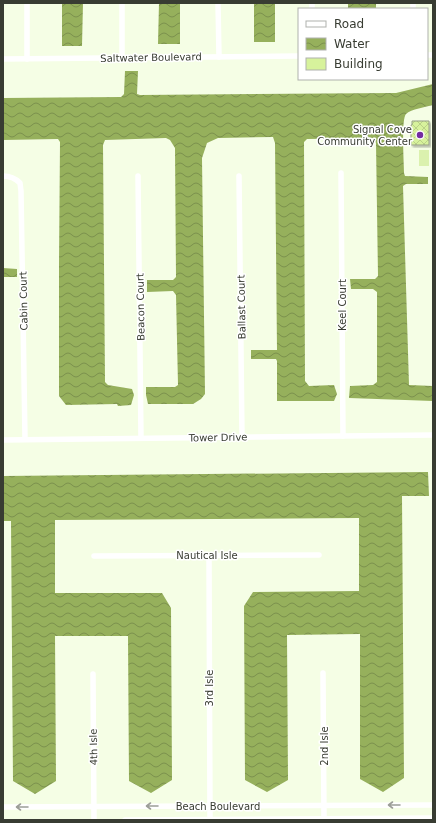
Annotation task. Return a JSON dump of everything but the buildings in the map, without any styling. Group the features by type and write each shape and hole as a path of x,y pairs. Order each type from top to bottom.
{"street":[{"path":"27,3 27,59"},
{"path":"122,3 122,58"},
{"path":"218,3 219,57"},
{"name":"Saltwater Boulevard","path":"3,59 298,56"},
{"name":"Keel Court","path":"341,173 343,436"},
{"name":"Cabin Court","path":"3,176 15,178 20,182 21,191 25,439"},
{"name":"Beacon Court","path":"138,176 141,438"},
{"name":"Ballast Court","path":"239,176 242,437"},
{"name":"Tower Drive","path":"3,440 433,435"},
{"name":"Nautical Isle","path":"94,556 319,554"},
{"name":"3rd Isle","path":"209,555 210,820"},
{"name":"2nd Isle","path":"323,673 324,819"},
{"name":"4th Isle","path":"93,674 94,820"},
{"name":"Beach Boulevard","path":"3,807 433,805"},
{"name":"Beach Boulevard","path":"125,820 433,818"}],"shaded area":[{"path":"419,150 429,150 429,166 419,166"}],"water":[{"path":"62,3 83,3 82,46 62,46"},
{"path":"159,3 180,3 180,44 158,44"},
{"path":"254,3 275,3 275,42 254,42"},
{"path":"348,3 376,3 376,8 348,8"},
{"path":"125,71 138,71 137,94 140,95 396,93 433,84 433,105 408,112 404,118 403,132 405,176 428,177 428,184 406,184 403,186 409,385 433,386 433,401 349,398 350,386 373,385 377,382 377,292 373,289 351,289 350,279 375,279 378,276 376,143 374,138 307,139 304,142 305,381 309,386 334,385 337,394 334,401 277,401 276,359 251,359 251,350 277,350 275,143 273,137 218,138 207,143 202,158 205,394 201,399 193,404 148,404 146,387 175,387 178,385 176,295 173,291 147,292 147,280 173,280 176,277 175,148 170,140 166,138 105,140 103,145 105,382 108,385 132,389 134,395 131,405 66,405 59,396 60,142 58,139 3,140 3,98 121,97 124,94"},
{"path":"3,268 17,269 17,277 3,277"},
{"path":"428,472 429,496 402,496 404,778 383,792 360,779 360,634 287,635 288,780 267,792 245,780 244,606 253,592 359,591 359,518 55,520 55,593 162,593 171,608 172,780 151,793 129,781 128,636 55,636 56,781 35,794 13,781 11,521 3,521 3,476"}],"place":[{"name":"Signal Cove Community Center","path":"420,135"}]}
